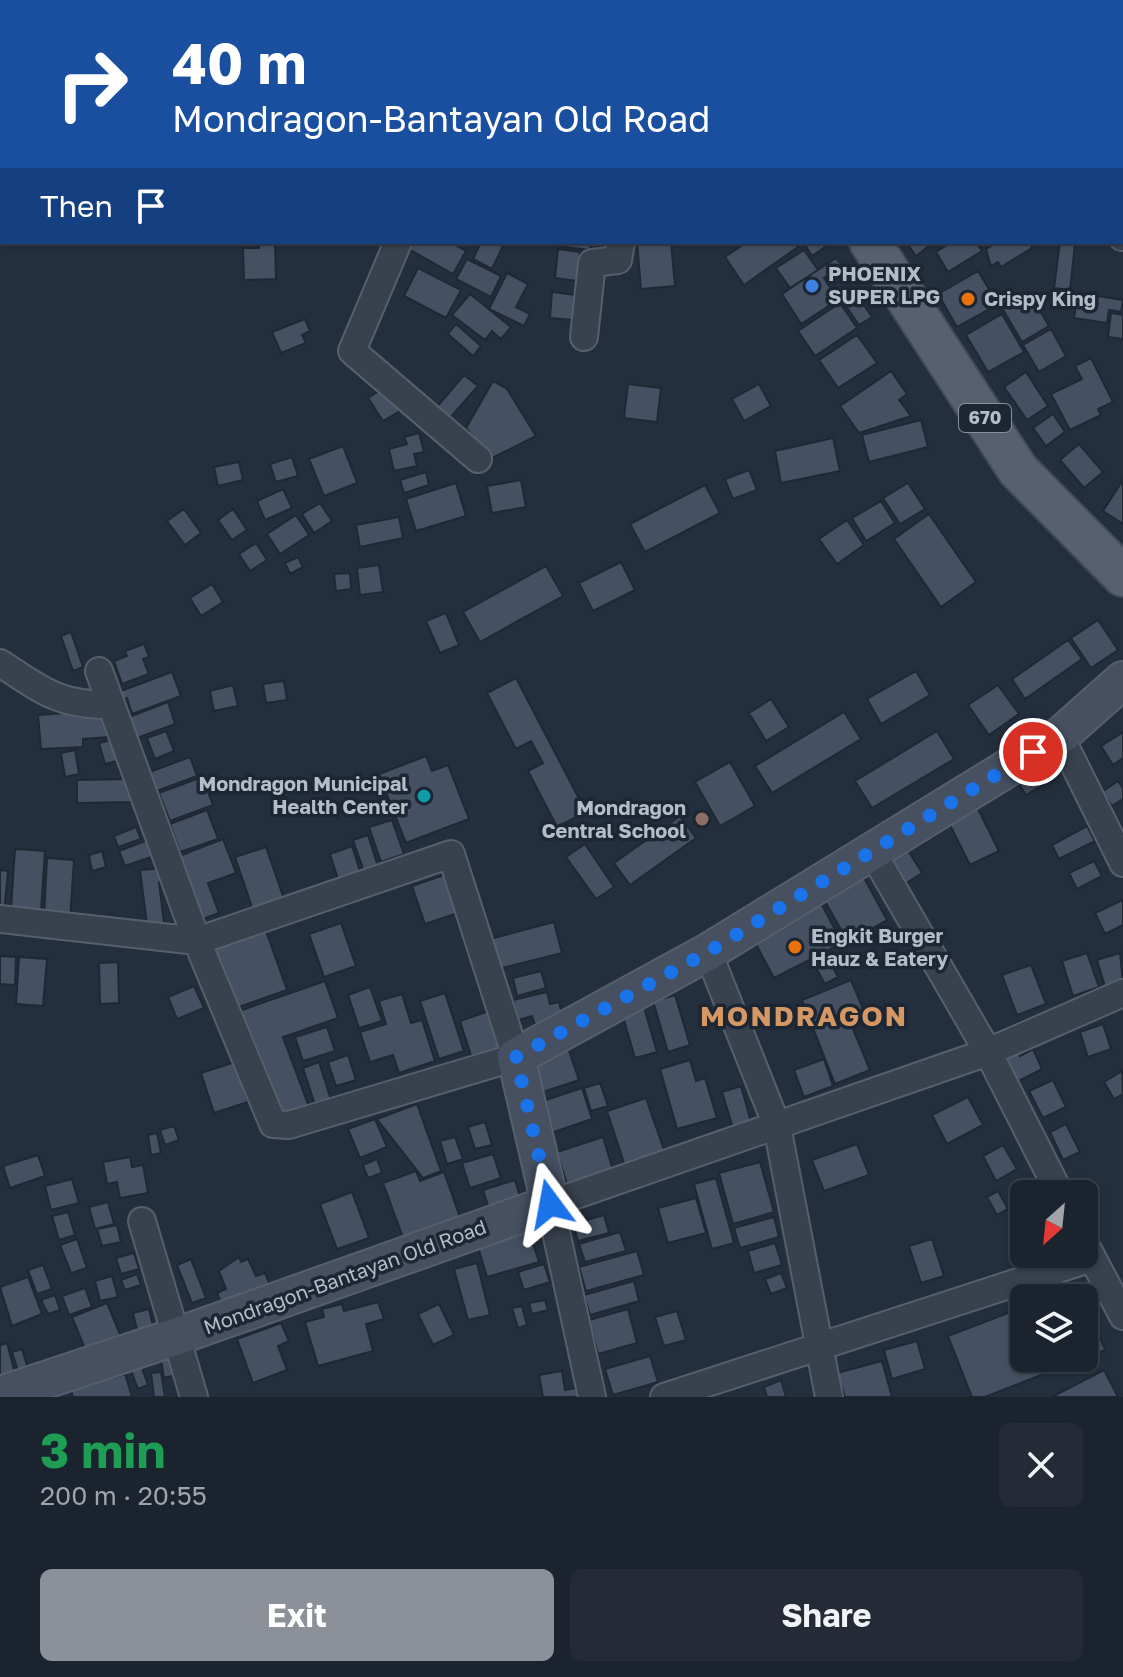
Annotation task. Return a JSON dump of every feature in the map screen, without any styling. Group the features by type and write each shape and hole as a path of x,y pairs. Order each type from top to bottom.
{"main road":[{"name":"670","path":"871,244 1018,470 1123,576"}],"street":[{"path":"397,244 352,351 478,459"},
{"path":"584,337 592,263 618,260 621,244"},
{"path":"0,663 62,700 76,705 111,705"},
{"path":"99,671 197,941 273,1124 289,1125 516,1057 708,952 1060,736 1123,680"},
{"path":"1060,736 1123,863"},
{"path":"871,850 988,1052 1053,1180"},
{"path":"0,919 197,941 451,854 516,1057 592,1397"},
{"path":"708,952 777,1126 829,1397"},
{"path":"550,1204 988,1052 1123,993"},
{"name":"Mondragon-Bantayan Old Road","path":"0,1395 178,1336 550,1204"},
{"path":"142,1221 194,1397"},
{"path":"664,1397 818,1348 1038,1268"},
{"path":"1098,1268 1123,1316"}],"building":[{"path":"259,244 275,244 276,279 244,280 243,248 259,248"},
{"path":"406,244 454,244 466,251 453,274 405,247"},
{"path":"480,244 503,246 492,269 473,259"},
{"path":"557,244 591,244 590,250"},
{"path":"637,244 671,244 675,286 641,289"},
{"path":"744,244 796,244 798,247 744,285 725,257"},
{"path":"823,244 825,247 812,256 805,245"},
{"path":"907,244 931,244 916,256"},
{"path":"949,244 977,244 982,251 948,272 936,252"},
{"path":"995,244 1029,244 1032,248 1001,267 998,262 991,266 986,249"},
{"path":"1060,244 1075,244 1070,290 1054,288"},
{"path":"558,249 580,252 577,281 555,278"},
{"path":"804,250 818,270 790,288 776,268"},
{"name":"PHOENIX SUPER LPG","path":"836,258 842,266 824,278 838,300 801,324 782,294"},
{"path":"467,259 501,276 491,297 456,279"},
{"path":"418,268 461,290 446,318 404,296"},
{"name":"Crispy King","path":"978,271 998,304 957,327 938,294"},
{"path":"507,273 528,284 516,307 530,314 524,326 489,309"},
{"path":"552,292 576,295 573,320 550,318"},
{"path":"855,292 872,317 859,325 842,300"},
{"path":"1029,292 1049,326 1022,342 1002,308"},
{"path":"1078,293 1123,300 1121,312 1109,310 1107,323 1074,318"},
{"path":"470,294 511,327 501,339 492,331 485,340 452,315"},
{"path":"840,303 857,328 815,356 798,331"},
{"path":"1111,313 1123,315 1123,339 1108,337"},
{"path":"1002,314 1024,352 988,372 966,335"},
{"path":"305,319 310,331 302,335 306,343 281,353 272,332"},
{"path":"456,324 481,346 473,356 448,334"},
{"path":"1051,329 1066,356 1039,372 1023,345"},
{"path":"857,335 877,363 838,388 819,360"},
{"path":"1091,358 1113,402 1098,409 1101,415 1070,430 1051,394 1082,379 1075,366"},
{"path":"891,371 907,394 899,400 911,416 859,433 840,406"},
{"path":"1026,372 1048,406 1027,420 1004,387"},
{"path":"464,375 478,386 449,419 436,408"},
{"path":"493,381 507,389 536,436 490,459 466,428"},
{"path":"628,384 661,388 657,422 624,418"},
{"path":"759,384 771,406 744,421 732,399"},
{"path":"385,387 400,411 383,421 368,398"},
{"path":"1053,414 1065,432 1046,446 1033,428"},
{"path":"921,420 928,447 869,462 862,435"},
{"path":"419,433 424,452 414,454 417,466 394,471 389,449 407,444 404,437"},
{"path":"833,438 840,471 781,483 775,451"},
{"path":"1079,444 1103,472 1084,488 1060,460"},
{"path":"343,446 357,483 324,496 309,459"},
{"path":"292,457 298,476 276,482 270,464"},
{"path":"239,462 243,480 218,486 214,467"},
{"path":"749,470 757,490 733,499 725,479"},
{"path":"426,472 429,485 404,493 400,480"},
{"path":"521,480 526,507 492,513 487,486"},
{"path":"1123,480 1123,524 1103,511"},
{"path":"456,483 466,516 416,531 406,499"},
{"path":"908,483 925,509 900,524 883,498"},
{"path":"705,485 720,513 645,552 630,524"},
{"path":"283,489 292,508 265,520 257,501"},
{"path":"881,501 895,523 866,541 852,518"},
{"path":"320,503 332,521 314,533 302,514"},
{"path":"184,509 201,533 185,545 167,521"},
{"path":"233,509 247,530 232,540 218,520"},
{"path":"929,514 976,582 941,607 894,539"},
{"path":"296,515 309,535 280,554 267,534"},
{"path":"399,517 403,538 360,547 356,525"},
{"path":"847,520 864,545 837,564 819,539"},
{"path":"256,543 267,560 250,571 239,554"},
{"path":"298,557 303,567 290,574 285,563"},
{"path":"621,562 635,590 593,611 579,583"},
{"path":"379,565 383,592 360,595 357,568"},
{"path":"546,566 563,596 480,642 463,612"},
{"path":"350,573 351,589 336,591 334,574"},
{"path":"212,584 223,602 201,616 190,598"},
{"path":"446,613 459,645 440,653 426,621"},
{"path":"1098,620 1118,650 1091,668 1071,638"},
{"path":"71,632 83,667 73,671 61,636"},
{"path":"1068,640 1082,659 1025,699 1012,679"},
{"path":"144,644 149,657 143,659 149,674 122,684 114,661 127,656 125,651"},
{"path":"916,671 930,695 881,724 867,699"},
{"path":"172,672 181,696 132,714 127,698 122,700 118,692"},
{"path":"516,678 586,812 557,827 528,771 543,763 531,741 516,749 487,693"},
{"path":"284,681 287,700 266,703 263,684"},
{"path":"233,685 238,706 214,711 210,691"},
{"path":"998,685 1019,714 989,735 968,705"},
{"path":"771,699 789,727 766,741 749,713"},
{"path":"168,702 175,724 137,738 129,717"},
{"path":"108,710 110,737 83,739 83,747 41,749 38,715"},
{"path":"844,712 861,739 772,793 755,766"},
{"path":"166,731 174,751 155,759 147,738"},
{"path":"937,731 954,759 872,808 855,781"},
{"path":"1123,732 1123,758 1113,765 1101,746"},
{"path":"116,739 121,760 105,764 99,743"},
{"path":"75,750 79,774 65,777 61,753"},
{"name":"Mondragon Municipal Health Center","path":"426,756 432,771 448,765 469,819 406,843 379,774"},
{"path":"190,757 197,776 154,792 147,773"},
{"path":"1045,757 1057,776 1026,795 1014,776"},
{"path":"730,762 755,806 720,826 695,782"},
{"path":"202,777 213,805 170,821 159,793"},
{"path":"131,779 132,802 77,803 77,780"},
{"path":"1118,781 1123,788 1123,799 1112,806 1102,792"},
{"path":"975,803 999,851 970,865 946,817"},
{"path":"207,810 218,839 180,852 170,824"},
{"path":"680,816 696,838 630,885 614,863"},
{"path":"392,820 404,854 381,862 369,827"},
{"path":"1087,826 1095,841 1059,859 1052,845"},
{"path":"136,827 141,839 118,847 114,836"},
{"path":"368,835 380,873 366,877 353,840"},
{"path":"223,839 236,873 208,883 219,913 203,919 179,856"},
{"path":"148,840 154,856 125,866 119,851"},
{"path":"585,844 614,887 596,899 566,857"},
{"path":"904,844 922,873 905,884 887,855"},
{"path":"352,846 360,871 338,879 330,854"},
{"path":"266,847 284,899 253,910 235,857"},
{"path":"15,849 45,851 41,911 11,909"},
{"path":"102,851 106,867 92,871 89,855"},
{"path":"47,858 74,860 70,920 44,919"},
{"path":"1094,861 1102,876 1077,889 1069,873"},
{"path":"165,868 167,881 159,882 164,923 147,925 140,870"},
{"path":"0,870 8,871 4,914 0,914"},
{"path":"450,873 464,911 425,924 412,886"},
{"path":"862,874 887,920 848,942 822,896"},
{"path":"1123,900 1123,925 1105,934 1095,913"},
{"name":"Engkit Burger Hauz & Eatery","path":"820,901 842,943 825,952 838,977 825,984 811,959 774,978 752,937"},
{"path":"554,922 562,953 498,969 490,939"},
{"path":"341,923 356,966 324,977 309,934"},
{"path":"265,928 287,990 236,1008 214,946"},
{"path":"1087,953 1099,987 1073,996 1062,961"},
{"path":"1120,953 1123,984 1106,990 1097,960"},
{"path":"0,956 16,957 15,985 0,984"},
{"path":"19,957 47,959 43,1006 16,1004"},
{"path":"118,962 119,1003 100,1004 99,963"},
{"path":"1031,965 1046,1004 1017,1015 1002,975"},
{"path":"541,971 546,988 517,996 513,978"},
{"path":"851,980 866,1016 850,1022 870,1070 835,1084 802,1000"},
{"path":"325,981 338,1018 283,1037 309,1107 277,1118 239,1011"},
{"path":"194,986 204,1008 177,1019 168,997"},
{"path":"370,987 382,1021 359,1028 348,995"},
{"path":"547,992 550,1004 559,1002 563,1018 535,1025 532,1016 518,1020 513,1000"},
{"path":"445,993 464,1051 439,1059 420,1001"},
{"path":"402,994 411,1023 422,1020 435,1061 399,1073 393,1055 370,1062 360,1032 386,1024 379,1001"},
{"path":"675,995 690,1045 668,1052 653,1001"},
{"path":"643,1004 657,1052 635,1058 621,1010"},
{"path":"489,1011 503,1053 473,1062 460,1021"},
{"path":"1103,1024 1111,1049 1088,1057 1080,1032"},
{"path":"327,1027 335,1051 303,1061 295,1037"},
{"path":"568,1048 579,1080 537,1094 526,1061"},
{"path":"1017,1049 1020,1056 1033,1049 1042,1069 1017,1082 1004,1056"},
{"path":"348,1055 356,1080 336,1086 328,1062"},
{"path":"824,1059 833,1086 804,1097 794,1070"},
{"path":"690,1060 696,1081 705,1078 717,1118 677,1129 660,1069"},
{"path":"235,1062 248,1102 214,1113 201,1073"},
{"path":"319,1062 332,1103 316,1108 303,1068"},
{"path":"1122,1071 1123,1094 1114,1099 1104,1082"},
{"path":"1053,1080 1066,1107 1043,1118 1029,1091"},
{"path":"600,1083 608,1106 591,1111 584,1088"},
{"path":"741,1086 751,1122 733,1128 722,1092"},
{"path":"582,1088 592,1119 551,1133 540,1102"},
{"path":"968,1097 983,1125 947,1144 932,1115"},
{"path":"646,1098 665,1153 625,1166 607,1111"},
{"path":"417,1104 441,1171 423,1178 377,1119"},
{"path":"375,1119 387,1147 360,1158 348,1129"},
{"path":"485,1122 492,1145 475,1149 468,1127"},
{"path":"1066,1124 1080,1152 1063,1160 1050,1132"},
{"path":"174,1126 179,1140 165,1145 160,1130"},
{"path":"157,1133 161,1153 151,1155 148,1135"},
{"path":"455,1137 463,1159 447,1164 440,1141"},
{"path":"603,1137 613,1170 567,1184 557,1152"},
{"path":"857,1144 869,1175 824,1191 812,1160"},
{"path":"1003,1145 1017,1169 996,1181 983,1156"},
{"path":"493,1154 501,1178 470,1188 462,1163"},
{"path":"38,1155 45,1176 10,1188 3,1166"},
{"path":"130,1157 132,1167 143,1165 148,1193 120,1198 117,1182 107,1184 103,1162"},
{"path":"377,1159 382,1173 368,1178 363,1165"},
{"path":"760,1162 774,1212 733,1224 719,1173"},
{"path":"416,1171 420,1181 444,1172 462,1223 405,1243 383,1183"},
{"path":"716,1178 734,1243 712,1249 694,1184"},
{"path":"72,1179 79,1203 51,1210 45,1186"},
{"path":"515,1180 522,1203 490,1212 483,1190"},
{"path":"998,1191 1008,1209 997,1215 987,1197"},
{"path":"352,1192 369,1238 337,1249 320,1204"},
{"path":"696,1198 706,1233 668,1243 658,1208"},
{"path":"108,1202 114,1224 95,1229 89,1207"},
{"path":"68,1212 75,1235 59,1240 52,1216"},
{"path":"604,1215 609,1233 578,1241 573,1224"},
{"path":"774,1217 779,1237 740,1248 734,1228"},
{"path":"117,1225 121,1242 102,1246 97,1229"},
{"path":"529,1231 539,1262 487,1277 478,1247"},
{"path":"620,1232 626,1251 585,1262 579,1244"},
{"path":"77,1239 87,1268 71,1273 60,1245"},
{"path":"932,1239 944,1276 921,1283 909,1246"},
{"path":"775,1243 782,1265 754,1273 748,1251"},
{"path":"637,1251 644,1275 586,1291 579,1267"},
{"path":"134,1253 139,1269 121,1274 116,1258"},
{"path":"239,1257 241,1262 248,1259 256,1276 265,1273 271,1288 223,1307 217,1293 226,1289 219,1271"},
{"path":"191,1259 206,1298 192,1303 177,1265"},
{"path":"477,1263 490,1315 468,1320 454,1269"},
{"path":"544,1264 550,1282 524,1290 518,1272"},
{"path":"43,1265 52,1289 37,1294 28,1270"},
{"path":"781,1273 787,1288 771,1294 765,1279"},
{"path":"137,1274 141,1285 125,1290 121,1280"},
{"path":"112,1276 118,1297 100,1301 95,1281"},
{"path":"28,1277 42,1314 12,1326 0,1287"},
{"path":"634,1281 639,1301 590,1315 584,1295"},
{"path":"85,1288 92,1307 69,1315 62,1296"},
{"path":"55,1295 60,1310 48,1314 41,1300"},
{"path":"545,1300 548,1310 532,1314 529,1303"},
{"path":"378,1302 384,1319 366,1324 373,1351 318,1366 305,1322 324,1317 322,1309 342,1304 344,1311"},
{"path":"107,1303 122,1339 87,1354 72,1317"},
{"path":"439,1304 454,1335 433,1345 418,1314"},
{"path":"522,1306 527,1325 518,1328 512,1308"},
{"path":"149,1309 154,1330 138,1334 133,1313"},
{"path":"628,1309 637,1343 598,1354 589,1320"},
{"path":"677,1311 686,1340 664,1346 655,1317"},
{"path":"1010,1312 1010,1372 1049,1372 985,1397 972,1397 948,1336"},
{"path":"281,1323 289,1341 278,1346 287,1370 253,1383 237,1339"},
{"path":"1098,1332 1105,1350 1098,1353"},
{"path":"917,1341 925,1369 892,1379 884,1350"},
{"path":"7,1343 16,1377 0,1381 0,1345"},
{"path":"22,1349 29,1372 19,1374 12,1352"},
{"path":"650,1356 658,1382 613,1395 605,1369"},
{"path":"173,1357 176,1375 164,1378 161,1360"},
{"path":"882,1361 892,1397 845,1397 837,1373"},
{"path":"141,1365 148,1385 138,1389 130,1368"},
{"path":"1104,1370 1118,1397 1052,1397"},
{"path":"562,1371 565,1390 576,1388 578,1397 543,1397 539,1375"},
{"path":"161,1372 165,1397 154,1397 151,1373"},
{"path":"125,1374 132,1397 73,1397 71,1390"},
{"path":"781,1380 786,1397 767,1397 764,1387"}],"place":[{"name":"PHOENIX SUPER LPG","path":"812,286"},
{"name":"Crispy King","path":"968,299"},
{"name":"Mondragon Municipal Health Center","path":"424,796"},
{"name":"Mondragon Central School","path":"702,819"},
{"name":"Engkit Burger Hauz & Eatery","path":"795,947"}],"district":[{"name":"MONDRAGON","path":"804,1016"}],"route":[{"path":"550,1204 516,1057 708,952 1033,752"}]}
